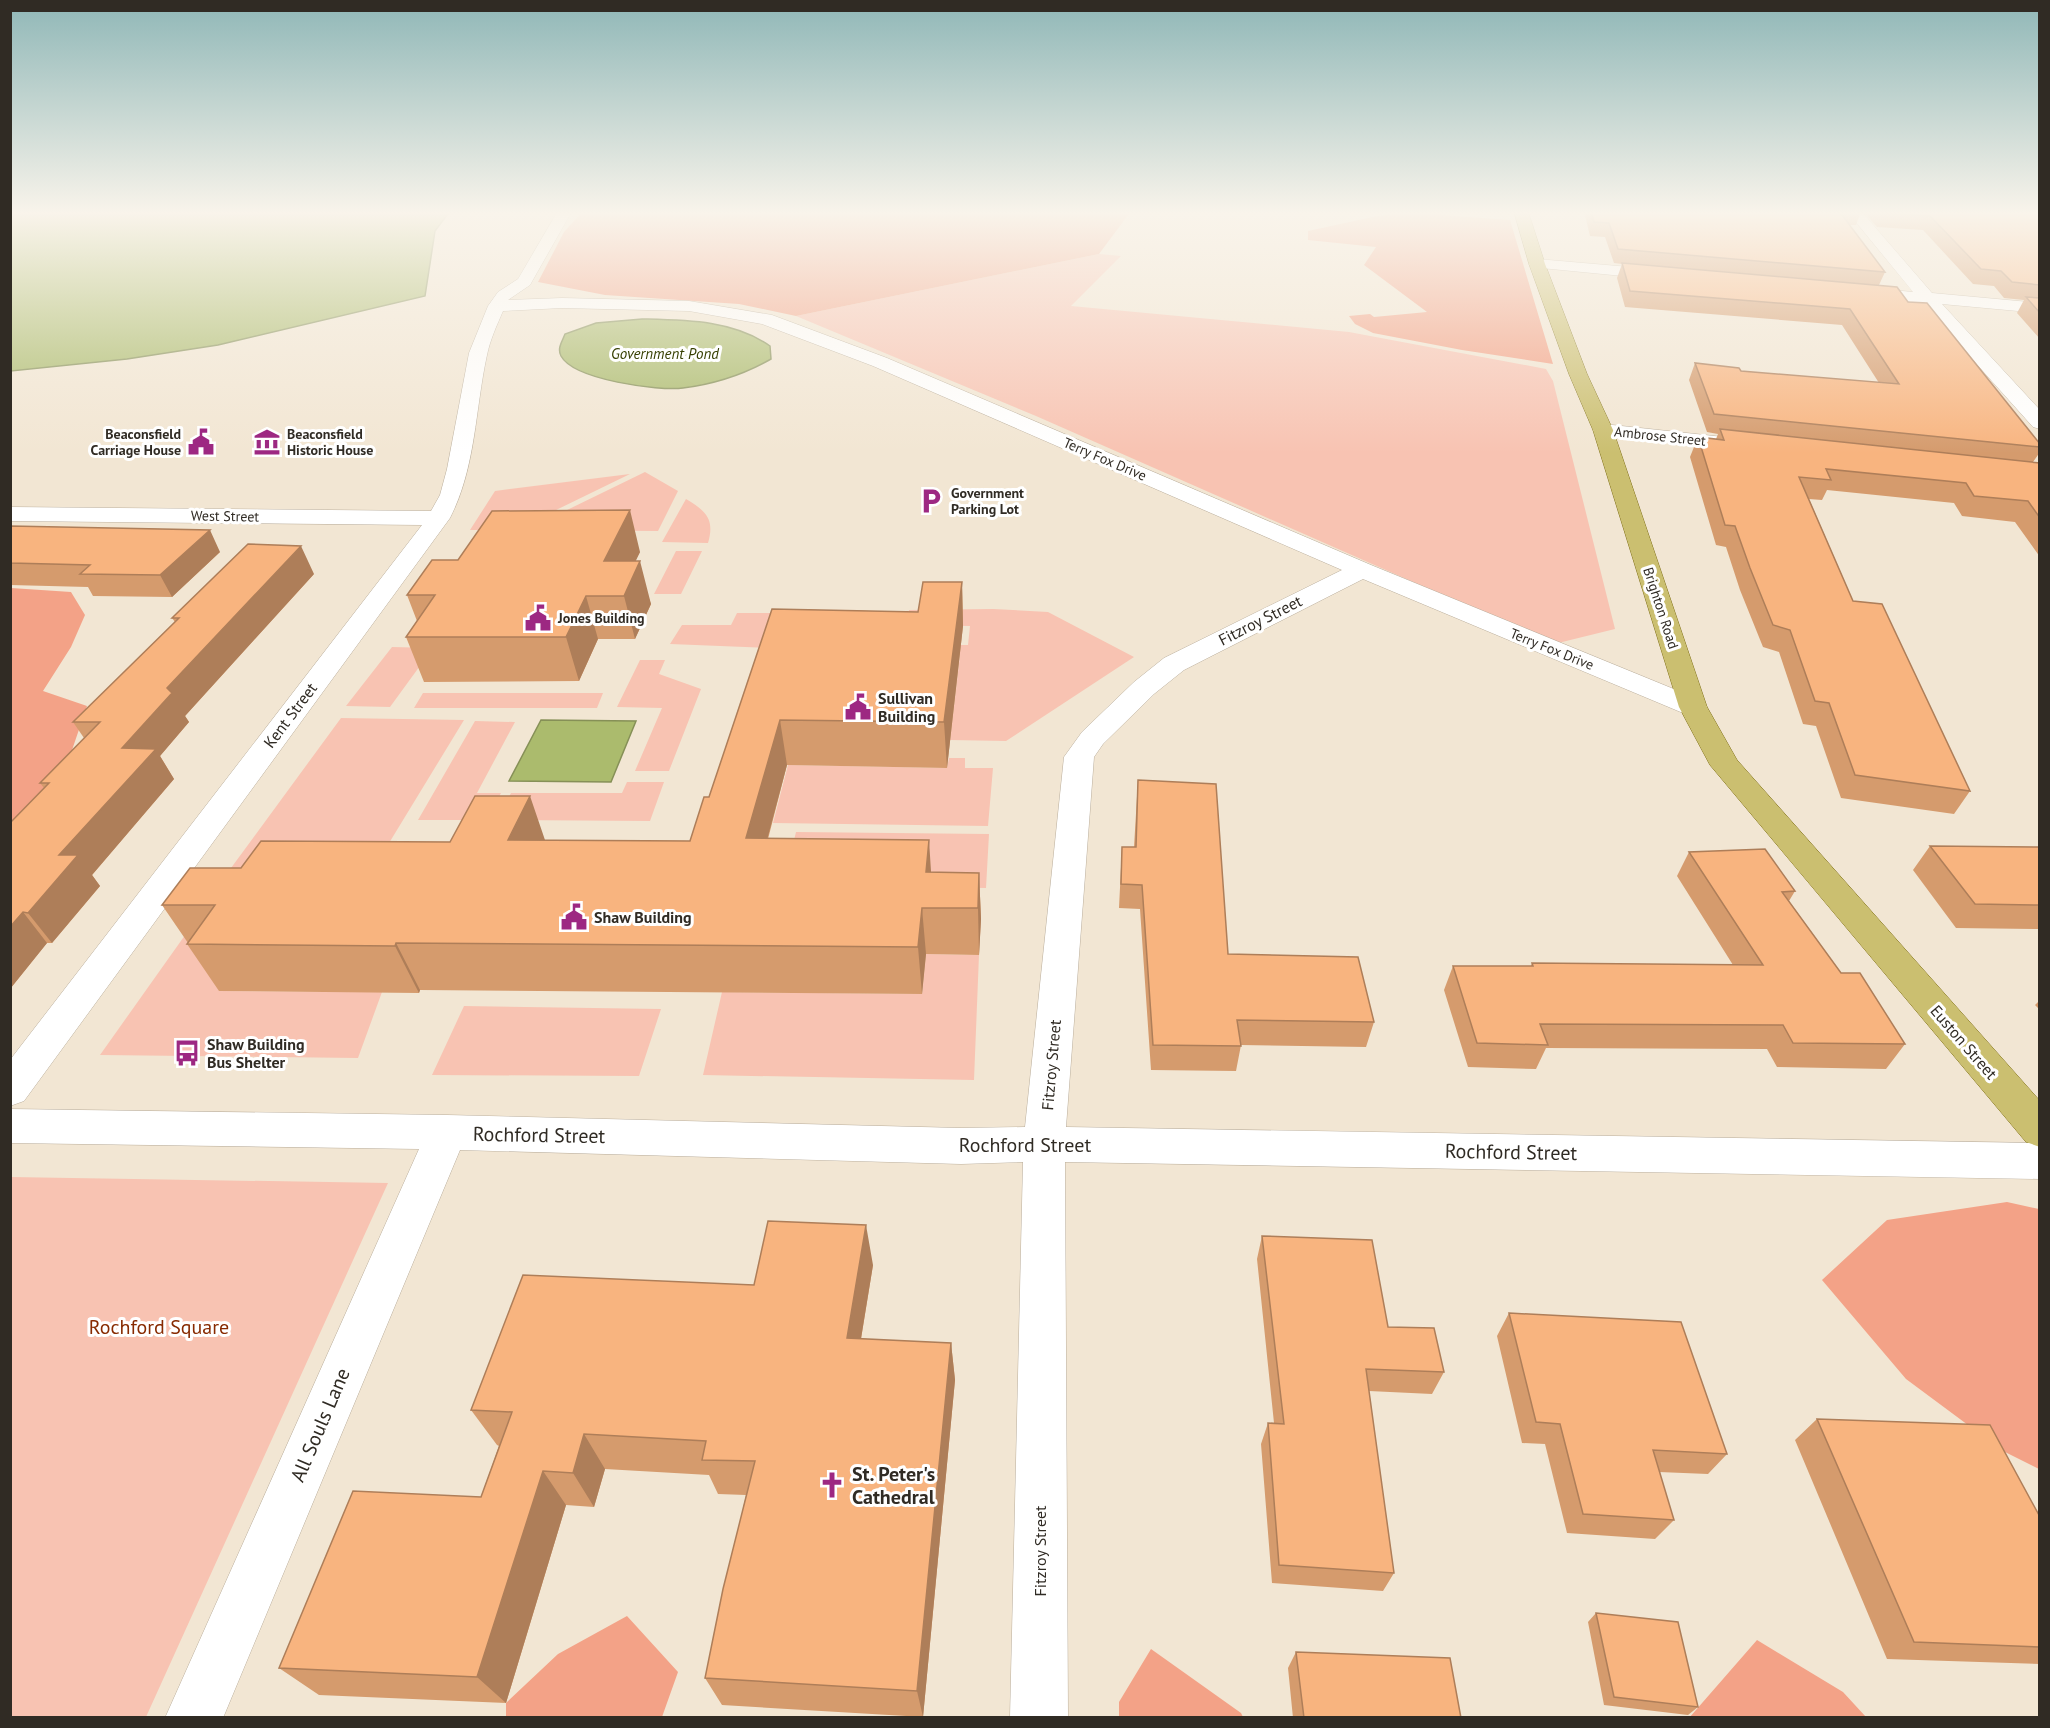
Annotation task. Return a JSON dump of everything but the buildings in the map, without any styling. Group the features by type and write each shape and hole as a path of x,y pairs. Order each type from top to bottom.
{"main road":[{"name":"Brighton Road","path":"1547,292 1578,374 1603,430 1693,707 1725,765 1889,955"},
{"name":"Euston Street","path":"1889,955 2040,1130"}],"street":[{"name":"Kent Street","path":"10,1090 439,518 458,470 478,353 500,301 500,292"},
{"path":"500,301 512,292"},
{"path":"1852,292 2040,308"},
{"path":"1922,292 2040,423"},
{"name":"Terry Fox Drive","path":"500,301 689,306 766,319 880,362 1362,570 1693,707"},
{"name":"Ambrose Street","path":"1603,430 1756,446"},
{"name":"West Street","path":"10,514 439,518"},
{"name":"Fitzroy Street","path":"1039,1718 1044,1144 1079,757 1092,738 1144,688 1174,664 1362,570"},
{"name":"Rochford Street","path":"10,1126 447,1132 961,1146 1044,1144 2040,1161"},
{"name":"All Souls Lane","path":"194,1718 447,1132"}],"green space":[{"path":"915,292 1085,292 1071,306 1349,332 1546,369 1553,381 1615,629 1554,644 1036,416 796,316"},
{"path":"645,472 678,491 658,531 526,530"},
{"path":"630,474 515,530 470,530 495,491"},
{"path":"686,499 707,516 710,528 708,543 662,542"},
{"path":"676,551 702,551 681,594 654,594"},
{"path":"993,609 1048,612 1134,657 1006,741 950,740 960,655 948,645 968,645 970,626 906,625 909,610"},
{"path":"737,613 892,613 768,648 670,644 682,625 731,625"},
{"path":"392,647 433,648 390,707 346,706"},
{"path":"640,660 665,660 659,674 701,689 669,771 635,771 662,708 617,707"},
{"path":"423,693 603,693 597,708 414,708"},
{"path":"341,718 464,720 386,848 292,869 231,868"},
{"path":"475,721 515,722 477,793 501,793 487,820 418,820"},
{"path":"949,758 965,758 965,768 993,768 988,826 773,823 788,765 947,768"},
{"path":"627,782 664,782 650,821 497,820 511,793 622,793"},
{"path":"796,832 989,834 986,888 783,885"},
{"path":"227,876 220,991 382,992 358,1058 100,1055"},
{"path":"926,954 979,955 974,1080 703,1075 722,992 922,994"},
{"path":"464,1006 661,1009 639,1076 432,1075"},
{"name":"Rochford Square","path":"11,1177 388,1183 146,1717 11,1717"}],"shaded area":[{"path":"588,292 915,292 796,316 739,304 605,295"},
{"path":"1400,292 1531,292 1553,364 1373,333 1355,324 1349,316 1370,314 1374,317 1427,312"},
{"path":"11,588 71,592 85,615 71,647 43,691 87,706 71,753 11,847"},
{"path":"2007,1202 2039,1209 2039,1469 2003,1451 1906,1379 1822,1280 1887,1220"},
{"path":"627,1616 678,1672 662,1717 506,1717 506,1703 558,1654"},
{"path":"1757,1640 1843,1692 1866,1717 1689,1718"},
{"path":"1151,1649 1241,1713 1243,1717 1119,1717 1119,1702"}],"water":[{"path":"11,292 426,292 425,296 218,345 127,359 11,371"},
{"name":"Government Pond","path":"642,319 725,326 756,337 770,346 771,359 750,370 718,381 683,388 655,388 618,382 582,372 561,356 560,348 565,334 596,323"},
{"path":"541,720 636,721 611,782 509,781"}],"place":[{"name":"Beaconsfield Carriage House","path":"201,442"},
{"name":"Beaconsfield Historic House","path":"267,442"},
{"name":"Government Parking Lot","path":"931,501"},
{"name":"Jones Building","path":"538,618"},
{"name":"Sullivan Building","path":"858,707"},
{"name":"Shaw Building","path":"574,917"},
{"name":"Shaw Building Bus Shelter","path":"187,1053"},
{"name":"St. Peter's Cathedral","path":"832,1485"}]}
